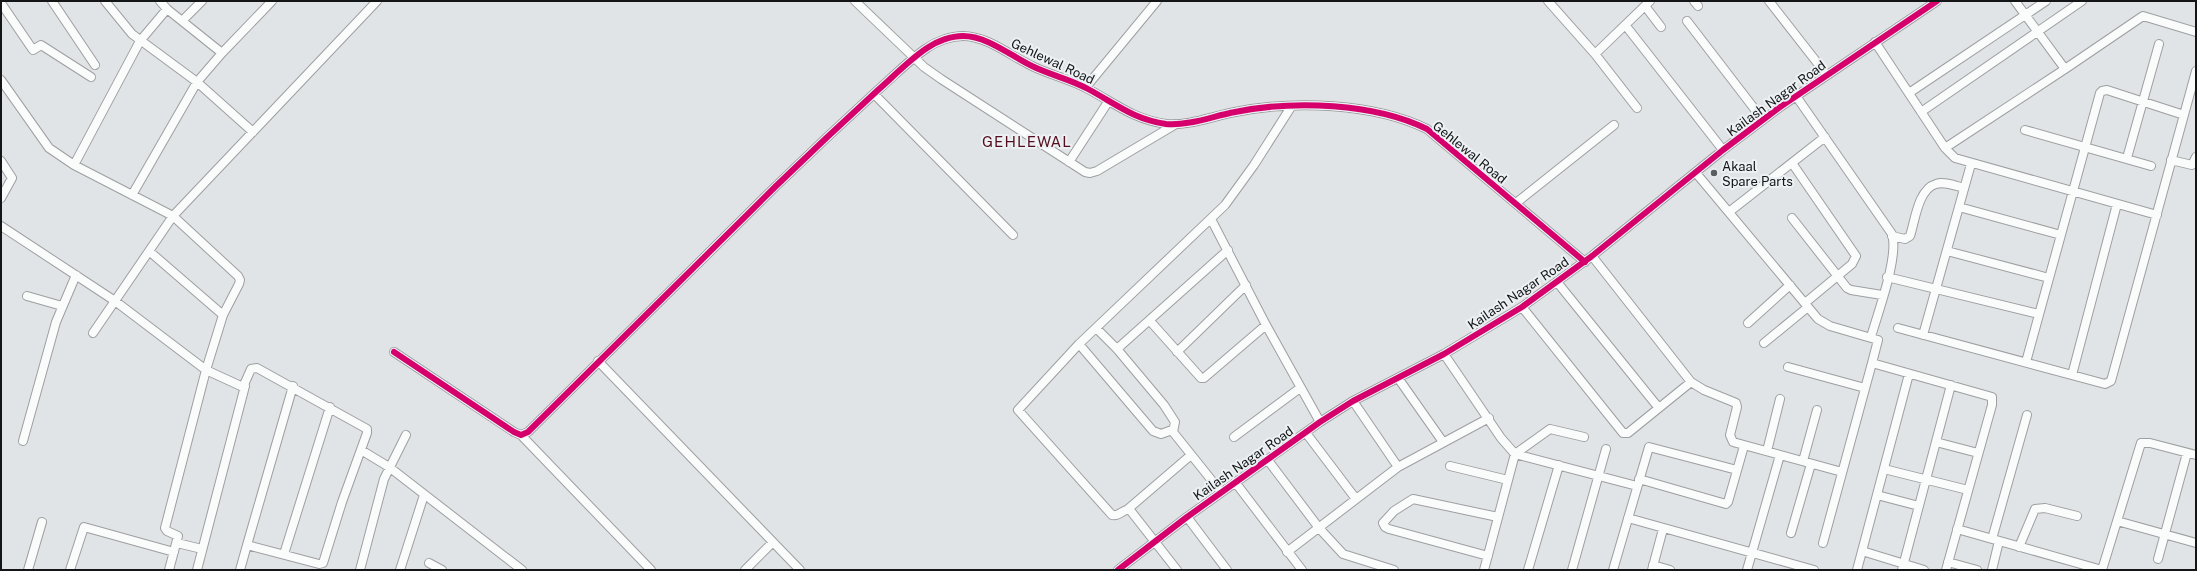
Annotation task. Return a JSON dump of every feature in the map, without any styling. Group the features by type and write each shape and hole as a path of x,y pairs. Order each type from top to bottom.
{"street":[{"path":"52,1 95,65"},
{"path":"105,1 124,27 140,41 197,82 253,132"},
{"path":"160,1 167,9 222,53"},
{"path":"182,21 202,1"},
{"path":"132,195 197,82 222,53 272,1"},
{"path":"855,1 914,57 941,79 1090,174 1176,124"},
{"path":"1086,87 1158,1"},
{"path":"1548,1 1595,54 1637,108"},
{"path":"1769,1 1826,74"},
{"name":"Kailash Nagar Road","path":"1121,569 1187,517 1320,422 1353,401 1444,354 1522,307 1585,262 1762,120 1826,74 1937,1"},
{"path":"2015,1 2065,69"},
{"path":"1909,93 2046,1"},
{"path":"1921,112 2082,1"},
{"path":"93,333 173,216 375,2"},
{"path":"1,3 33,50 41,45 91,77"},
{"path":"1595,54 1648,4 1661,27"},
{"path":"74,166 140,41 167,9"},
{"path":"1945,148 2143,16 2196,32"},
{"path":"1687,21 1762,120"},
{"path":"1626,26 1723,150"},
{"name":"Gehlewal Road","path":"521,435 528,432 598,361 831,132 914,57 930,46 947,38 963,36 996,46 1034,67 1086,87 1108,102 1136,117 1176,124 1237,111 1291,107 1351,109 1373,112 1410,121 1427,129 1585,262"},
{"path":"1875,42 1945,148 1955,158 1971,164 2157,215"},
{"path":"2127,158 2159,44"},
{"path":"1898,328 2105,384 2111,381 2184,115 2193,94 2196,71"},
{"path":"1,80 48,148 74,166 173,216 238,276 240,280 223,315 206,370 164,528 178,536 169,570"},
{"path":"2026,362 2072,192 2102,91 2107,90 2184,115"},
{"path":"874,94 1014,235"},
{"path":"1796,96 1892,236 1894,250 1871,337"},
{"path":"1069,162 1108,102"},
{"path":"1191,455 1128,509 1117,515 1112,515 1018,410 1079,344 1211,219 1240,185 1291,107"},
{"path":"1516,204 1614,125"},
{"path":"2025,130 2151,166"},
{"path":"1729,212 1825,137"},
{"path":"2172,160 2192,166 2196,157"},
{"path":"1,161 12,178"},
{"path":"1764,343 1852,264 1856,256 1792,163"},
{"path":"1923,335 1971,164"},
{"path":"1,172 12,178"},
{"path":"1696,173 1823,323 1877,339 1878,342 1823,543"},
{"path":"1,198 12,178"},
{"path":"1892,236 1905,238 1910,236 1923,195 1932,186 1942,183 1964,188"},
{"path":"2072,375 2117,204"},
{"path":"1959,207 2061,235"},
{"path":"1792,218 1837,276 1851,290 1882,295"},
{"path":"1211,219 1266,325 1320,422"},
{"path":"1,226 115,301 206,370 241,387 245,386"},
{"path":"1117,349 1228,250"},
{"path":"149,251 223,315"},
{"path":"1947,251 2049,278"},
{"path":"1592,256 1691,382 1704,390 1736,403 1737,407 1730,439 1744,446 1842,472"},
{"path":"23,441 62,306 76,275"},
{"path":"1887,277 2039,314"},
{"path":"1557,282 1658,408"},
{"path":"1177,352 1246,285"},
{"path":"1748,323 1790,285"},
{"path":"27,296 62,306"},
{"path":"1522,307 1624,433 1628,433 1691,382"},
{"path":"1150,321 1198,377 1204,378 1266,325"},
{"path":"1079,344 1153,431 1161,434 1172,430 1175,423 1174,419 1117,349 1096,328"},
{"path":"394,352 521,435 651,570"},
{"path":"1444,354 1502,438 1515,454 1598,476 1638,483 1723,504 1728,502 1744,446"},
{"path":"598,361 800,570"},
{"path":"1872,363 1992,397 1992,405 1947,566 1977,570"},
{"path":"197,570 245,386 251,370 254,367 293,386 367,429 324,561 319,564 247,545"},
{"path":"1788,367 1865,388"},
{"path":"1857,570 1909,374"},
{"path":"1398,378 1443,442"},
{"path":"1903,567 1951,385"},
{"path":"240,570 293,386"},
{"path":"1234,437 1300,388"},
{"path":"1767,451 1780,399"},
{"path":"1353,401 1398,467"},
{"path":"284,554 330,407"},
{"path":"1803,461 1817,410"},
{"path":"1992,570 1996,540 2027,414"},
{"path":"1287,552 1398,467 1489,418"},
{"path":"1484,570 1515,454 1550,428 1584,437"},
{"path":"1172,430 1221,492"},
{"path":"1306,433 1356,500"},
{"path":"360,570 374,513 389,467 406,435"},
{"path":"1936,442 1978,453"},
{"path":"1957,529 2019,547 2072,566 2102,570 2141,443 2150,443 2196,456"},
{"path":"1613,570 1649,447 1737,470"},
{"path":"1572,570 1606,449"},
{"path":"361,450 389,467 522,570"},
{"path":"2158,560 2187,453"},
{"path":"1747,570 1780,455"},
{"path":"1267,459 1319,528 1343,554 1394,570"},
{"path":"1791,533 1811,464"},
{"path":"1528,570 1559,465"},
{"path":"1450,466 1508,480"},
{"path":"1884,469 1968,490"},
{"path":"1235,482 1302,570"},
{"path":"400,570 424,495"},
{"path":"1877,495 1919,506"},
{"path":"1488,556 1389,529 1384,527 1383,523 1394,510 1413,499 1498,517"},
{"path":"2019,547 2035,509 2045,508 2077,516"},
{"path":"1128,509 1156,541 1177,570"},
{"path":"1187,517 1227,570"},
{"path":"1628,518 1814,570"},
{"path":"2117,521 2196,543"},
{"path":"28,570 42,522"},
{"path":"70,570 84,528 174,552"},
{"path":"1663,528 1652,568 1670,570"},
{"path":"745,570 773,542"},
{"path":"176,543 202,549"},
{"path":"1862,551 1903,567 1924,570"},
{"path":"429,563 442,570"}],"cycle path":[{"path":"1118,570 1187,517 1320,422 1353,401 1444,354 1522,307 1592,256 1723,150 1780,107 1937,1"},
{"path":"394,352 514,432 521,435 528,432 775,187 865,102 927,48 944,39 958,36 981,39 999,47 1032,66 1081,86 1134,115 1154,122 1183,124 1258,108 1308,105 1359,109 1406,120 1427,129 1585,262"}],"place":[{"name":"Akaal Spare Parts","path":"1714,173"}],"district":[{"name":"GEHLEWAL","path":"1027,142"}]}
